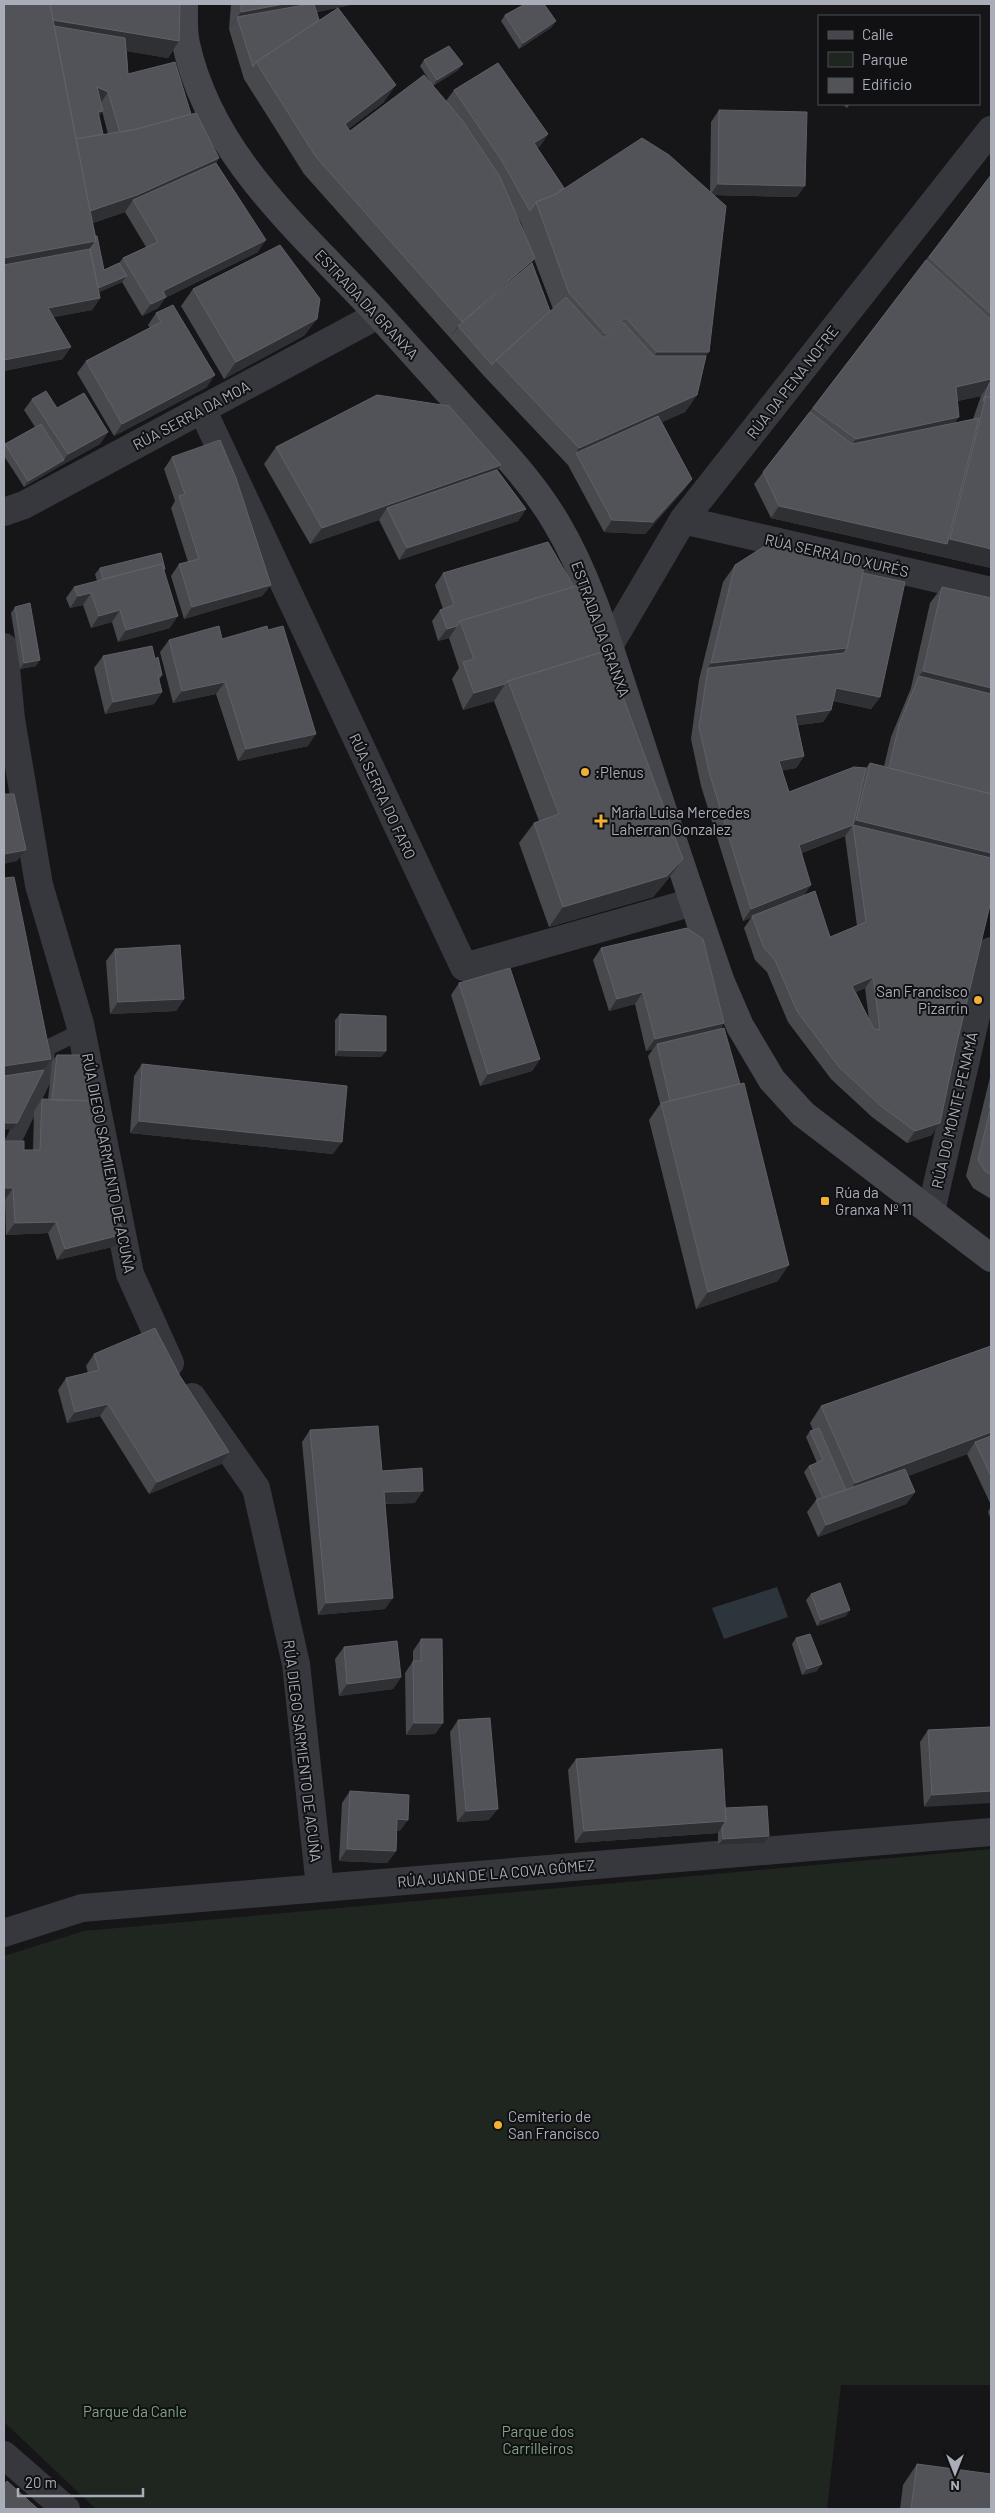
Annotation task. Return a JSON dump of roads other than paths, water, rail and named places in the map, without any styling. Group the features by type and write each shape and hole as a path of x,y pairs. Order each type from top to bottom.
{"main road":[{"name":"ESTRADA DA GRANXA","path":"184,4 185,42 198,83 213,122 239,163 277,209 378,315 512,461 538,494 574,555 609,646 721,982 740,1026 772,1080 803,1114 991,1258"}],"street":[{"name":"RÚA DA PENA NOFRE","path":"609,646 683,520 991,130"},
{"name":"RÚA SERRA DA MOA","path":"4,512 24,505 378,315"},
{"name":"RÚA SERRA DO FARO","path":"202,409 464,967 693,902"},
{"name":"RÚA SERRA DO XURÉS","path":"683,520 991,591"},
{"name":"RÚA DIEGO SARMIENTO DE ACUÑA","path":"4,647 11,718 39,885 82,1031 130,1274 174,1371 256,1488 296,1664 320,1887"},
{"name":"RÚA DO MONTE PENAMÁ","path":"931,1211 991,951"},
{"name":"RÚA JUAN DE LA COVA GÓMEZ","path":"4,1933 82,1908 991,1832"},
{"path":"4,2455 66,2509"}],"lane":[{"path":"4,1146 11,1146 44,1075 47,1048 82,1031"}],"place":[{"name":":Plenus","path":"585,772"},
{"name":"María Luisa Mercedes Laherran Gonzalez","path":"601,821"},
{"name":"San Francisco Pizarrin","path":"978,1000"},
{"name":"Rúa da Granxa Nº 11","path":"825,1201"},
{"name":"Cemiterio de San Francisco","path":"498,2125"}],"park label":[{"name":"Parque da Canle","path":"135,2411"},
{"name":"Parque dos Carrilleiros","path":"538,2440"}]}
